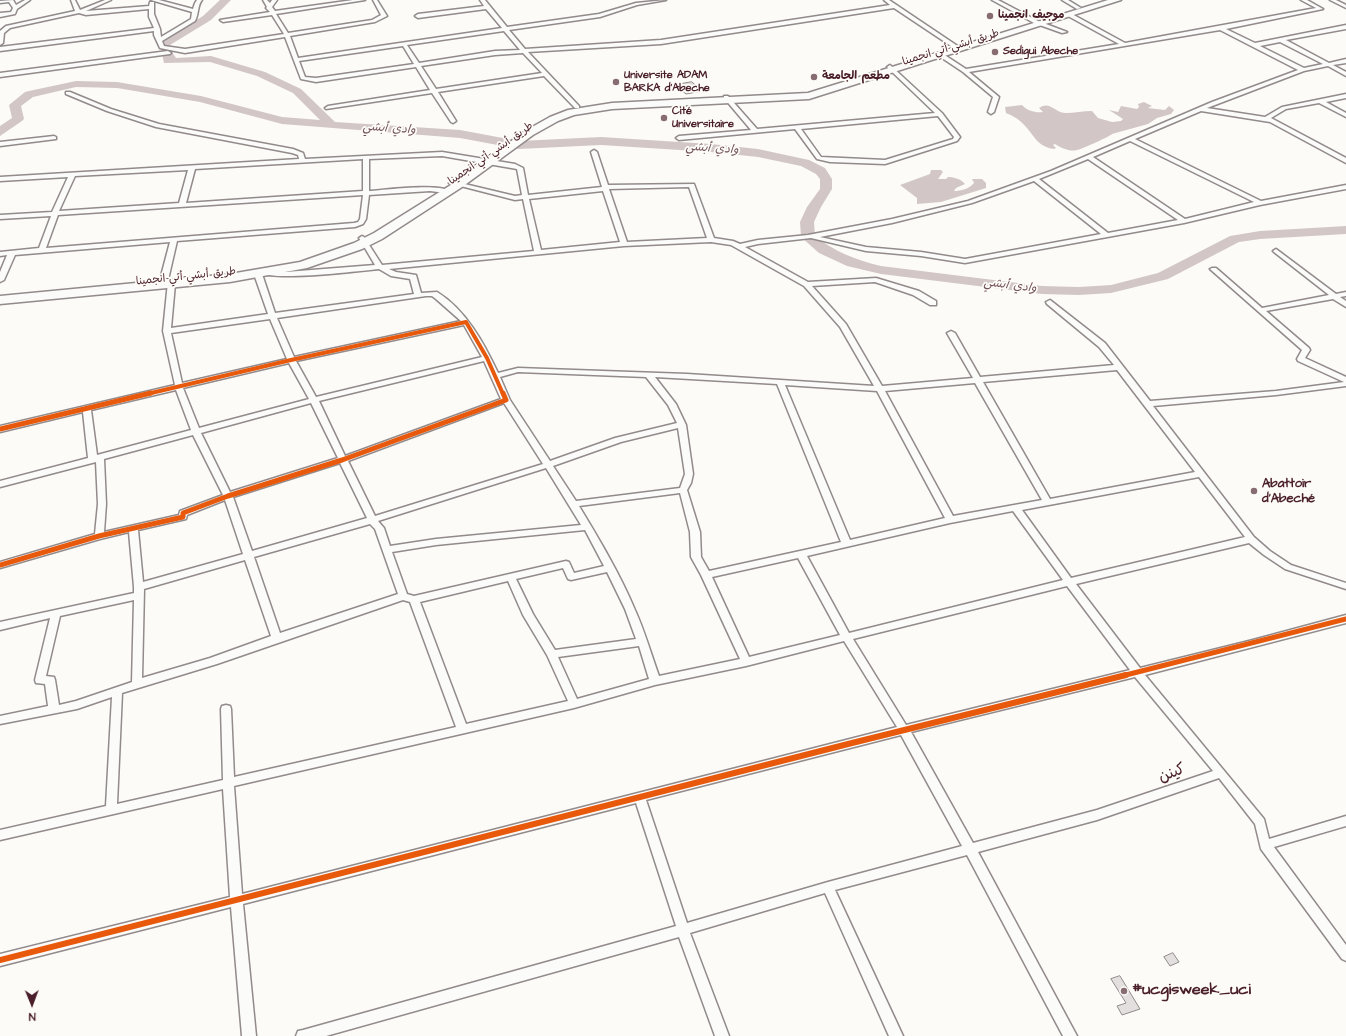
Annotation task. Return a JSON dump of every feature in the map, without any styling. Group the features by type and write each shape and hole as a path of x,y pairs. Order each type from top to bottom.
{"highway":[{"path":"0,300 38,294 262,274 310,263 398,224 528,130 572,112 597,107 727,99 809,96 941,55 1106,0"},
{"path":"1038,23 1070,15 1117,0"},
{"name":"طريق أبشي-أتي-انجمينا","path":"892,69 956,47 993,37"},
{"name":"طريق أبشي-أتي-انجمينا","path":"528,130 550,115 577,107 604,103 727,99"},
{"name":"طريق أبشي-أتي-انجمينا","path":"167,282 270,267 364,240"},
{"path":"0,294 38,294"}],"street":[{"path":"0,2 11,0 15,8"},
{"path":"0,16 14,13 15,8 28,0"},
{"path":"78,12 78,2 108,0"},
{"path":"0,56 2,48 0,43 1,32 8,27 78,12 108,0"},
{"path":"142,0 143,4 151,7"},
{"path":"195,11 152,0 152,19 157,29 157,35 162,47 185,51 363,24 384,16 375,0"},
{"path":"160,40 196,16 195,11 197,3 200,0"},
{"path":"265,0 268,8 287,35 303,78 316,80 523,50 661,42 895,6"},
{"path":"268,8 275,0"},
{"path":"223,20 363,0"},
{"path":"482,0 523,50 577,107"},
{"path":"296,60 600,15 636,4 664,0"},
{"path":"886,0 956,47"},
{"path":"994,0 1038,23 1064,32"},
{"path":"1064,0 1079,8"},
{"path":"965,71 1221,28 1321,9 1303,0"},
{"path":"1332,0 1346,7"},
{"path":"78,12 86,13 151,7"},
{"path":"418,16 488,7"},
{"path":"1070,15 1124,44"},
{"path":"1255,45 1346,27"},
{"path":"1221,28 1303,70"},
{"path":"2,48 157,29"},
{"path":"1281,40 1346,74"},
{"path":"404,44 453,121"},
{"path":"0,75 168,53"},
{"path":"941,55 965,71 996,97 991,112"},
{"path":"740,246 892,221 970,202 1034,178 1200,109 1303,70 1346,61"},
{"path":"797,127 819,158 830,160 885,162 955,140 957,137 940,114 892,69"},
{"path":"328,108 546,74"},
{"path":"68,93 109,110 158,126 293,151 301,154 302,161"},
{"path":"1267,118 1284,108 1346,96"},
{"path":"727,99 755,131"},
{"path":"1320,101 1346,115"},
{"path":"1200,109 1267,118 1346,161"},
{"path":"678,138 940,114"},
{"path":"0,144 54,138"},
{"path":"1130,139 1260,203"},
{"path":"594,152 624,244"},
{"path":"0,179 366,157 442,154 488,159 520,168 538,252"},
{"path":"1088,156 1184,221"},
{"path":"0,254 355,225 361,223 363,219 366,193 366,157"},
{"path":"182,204 192,168"},
{"path":"42,250 55,213 72,175"},
{"path":"1034,178 1106,235"},
{"path":"0,217 449,187 508,197 606,188 692,185 711,240"},
{"path":"808,236 866,249 921,254 965,261 1184,221 1260,203 1346,187"},
{"path":"1330,190 1346,192"},
{"path":"174,239 167,282 166,331 179,387 196,432 228,496 278,638"},
{"path":"364,240 380,267 394,274 413,277 418,295"},
{"path":"403,596 379,528 372,520 314,400 291,360 273,317 262,274 286,274 413,265 624,244 711,240 733,242 807,284 843,326 880,389 950,520"},
{"path":"1276,251 1346,305"},
{"path":"0,280 12,253"},
{"path":"1214,269 1306,350 1301,359 1346,380"},
{"path":"807,284 876,280 916,293 933,303"},
{"path":"166,331 273,317 418,295 434,294 439,297 466,322 487,358 506,400 588,527 630,610 655,681"},
{"path":"1260,310 1346,294"},
{"path":"1050,302 1102,344 1251,539 1267,553 1288,567 1346,586"},
{"path":"0,429 291,360 466,322"},
{"path":"951,333 1048,501"},
{"path":"0,484 314,400 487,358"},
{"path":"496,376 518,370 649,375 880,389 1120,367"},
{"path":"573,504 682,490 687,483 689,474 682,425 672,404 649,375"},
{"path":"780,382 847,544"},
{"path":"1147,404 1276,393 1346,384"},
{"path":"0,565 99,536 183,517 183,513 228,496 342,460 506,400"},
{"path":"87,409 102,504 99,536"},
{"path":"0,626 139,591 248,556 372,520 548,465 618,440 682,425"},
{"path":"706,575 950,520 1200,474"},
{"path":"682,490 695,532 696,557 706,575 746,662"},
{"path":"1015,507 1069,582 1138,673 1260,822 1265,845 1346,955"},
{"path":"387,550 436,542 588,527"},
{"path":"133,528 139,591 137,684"},
{"path":"0,835 574,704 655,681 746,662 1069,582 1251,539"},
{"path":"801,554 846,637 904,730 970,849 1070,1036"},
{"path":"0,720 54,710 116,692 137,684 214,661 403,596 414,600 566,564 571,577 610,568"},
{"path":"511,578 528,615 552,654 574,704"},
{"path":"414,600 462,729"},
{"path":"54,710 50,680 40,680 56,613"},
{"path":"0,960 236,902 904,730 1138,673 1346,619"},
{"path":"552,654 642,642"},
{"path":"112,809 116,692"},
{"path":"226,709 227,782 236,902 249,1036"},
{"name":"كينن","path":"303,1036 683,930 828,887 1044,830 1140,802 1221,773"},
{"path":"640,798 683,930 722,1036"},
{"path":"1265,845 1346,821"},
{"path":"828,887 896,1036"}],"shaded area":[{"path":"1144,102 1152,106 1148,108 1165,110 1169,106 1174,110 1171,114 1157,118 1148,124 1112,134 1080,149 1074,150 1066,149 1055,144 1053,145 1056,148 1054,149 1040,144 1021,122 1006,113 1005,107 1022,105 1032,111 1043,112 1039,108 1046,105 1066,113 1092,111 1098,118 1112,122 1121,121 1123,119 1109,110 1118,112 1121,106 1137,109 1139,107 1138,104"},
{"path":"931,170 941,170 943,172 938,179 953,177 965,184 956,188 954,191 970,187 974,183 972,179 982,179 986,183 986,188 941,202 917,204 917,198 900,185 930,174"}],"building":[{"path":"692,82 702,91 686,94 675,85"},
{"name":"#ucgisweek_uci","path":"1173,953 1179,962 1170,966 1164,957"},
{"name":"#ucgisweek_uci","path":"1120,976 1140,1009 1122,1015 1117,1006 1126,1003 1111,979"}],"waterway":[{"path":"168,61 165,44 207,18 226,0"},
{"path":"169,55 173,61 211,59 261,74 297,91 332,125"},
{"name":"وادي أبشي","path":"0,132 18,119 15,105 29,94 76,84 117,85 201,99 282,120 332,125"},
{"name":"وادي أبشي","path":"332,125 460,134 519,145 601,141 711,148 758,153 805,163 821,171 826,179 826,189 814,207 807,222 808,237 824,250 852,263 881,270 1042,290 1079,291 1111,289 1163,276 1235,239 1260,235 1346,230"}],"cycle path":[{"path":"0,429 291,360 466,322 487,358 506,400 342,460 228,496 183,513 183,517 99,536 0,565"},
{"path":"0,960 852,743 1253,644 1346,619"}],"place":[{"name":"موجيف انجمينا","path":"990,16"},
{"name":"Sedigui Abeche","path":"995,52"},
{"name":"مطعم الجامعة","path":"814,77"},
{"name":"Universite ADAM BARKA d'Abeche","path":"616,82"},
{"name":"Cité Universitaire","path":"664,118"},
{"name":"Abattoir d'Abeché","path":"1254,491"},
{"name":"#ucgisweek_uci","path":"1124,991"}]}
